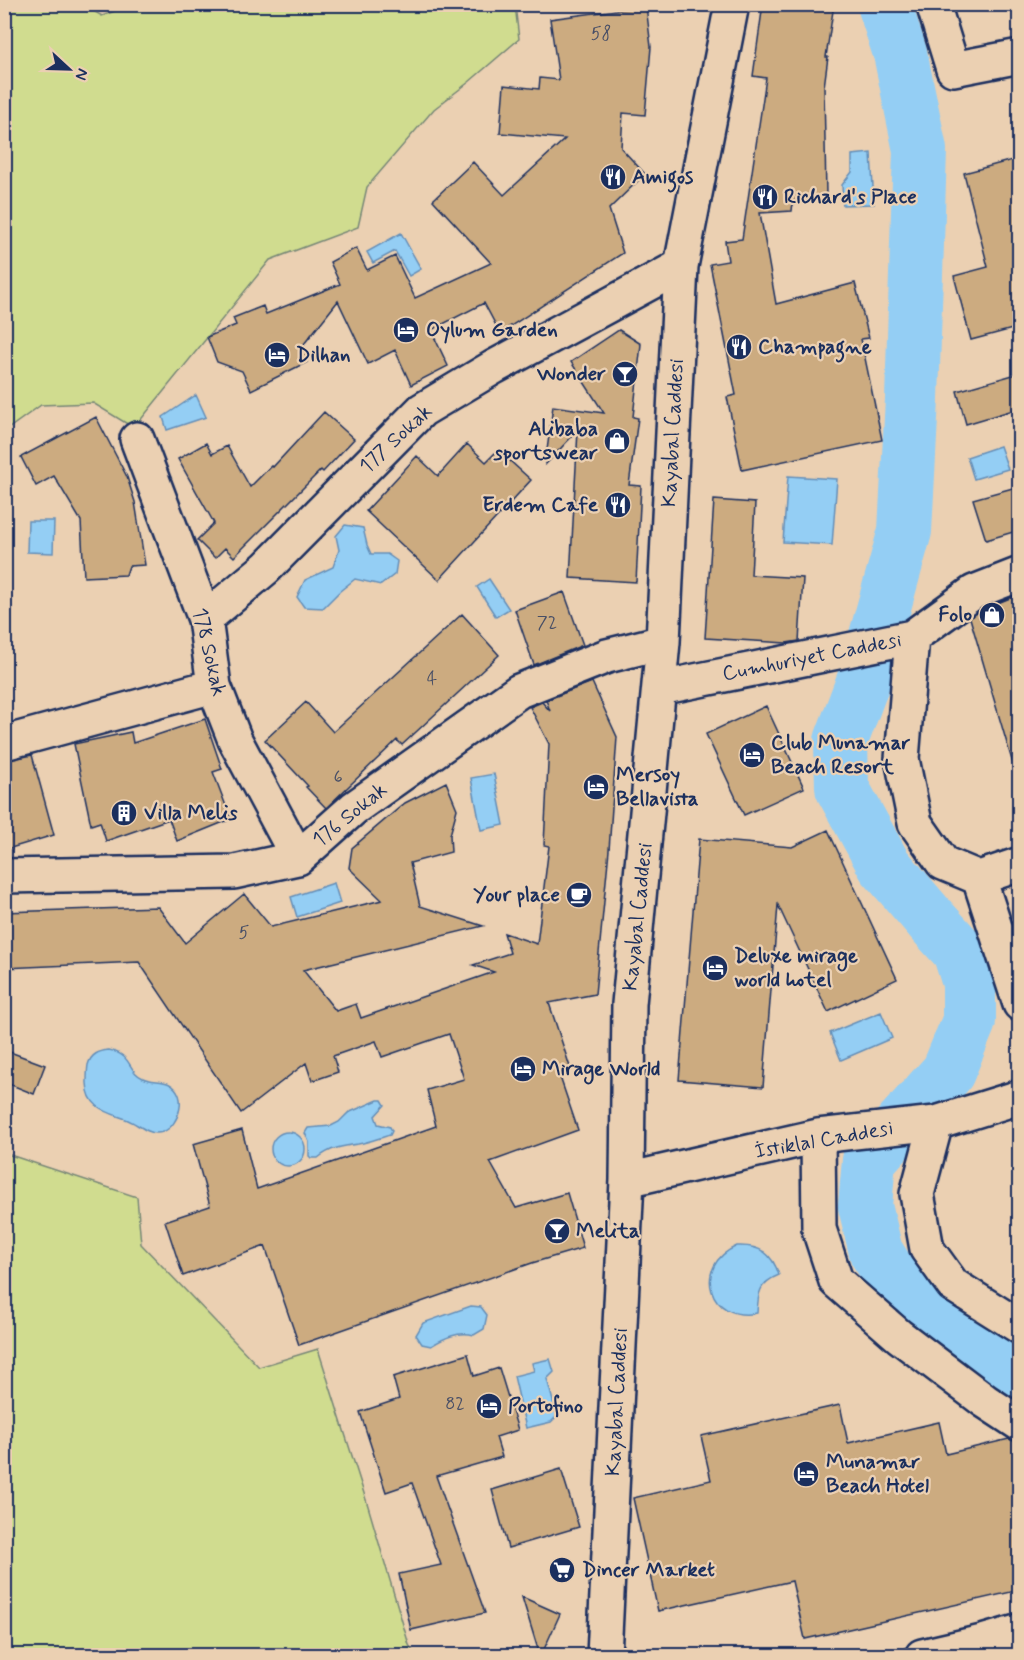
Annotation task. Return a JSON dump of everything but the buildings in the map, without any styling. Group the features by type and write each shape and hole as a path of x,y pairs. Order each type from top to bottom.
{"street":[{"name":"Kayabal Caddesi","path":"604,1656 627,1180 629,1004 660,688 681,266 732,4"},
{"path":"933,4 953,69 1020,56"},
{"name":"177 Sokak","path":"205,619 266,568 422,410 494,367 681,266"},
{"name":"178 Sokak","path":"137,439 205,619 214,686 235,740 298,858"},
{"name":"Cumhuriyet Caddesi","path":"660,688 912,637 974,592 1020,574"},
{"path":"912,637 902,759 915,822 943,863 979,878 1020,864"},
{"name":"176 Sokak","path":"4,876 234,872 298,858 354,808 519,691 607,656 663,642"},
{"path":"4,743 214,686"},
{"path":"979,878 1020,1004"},
{"name":"İstiklal Caddesi","path":"627,1180 818,1136 936,1123 1020,1097"},
{"path":"936,1123 916,1194 927,1249 953,1285 1020,1328"},
{"path":"818,1136 819,1229 836,1281 909,1343 985,1401 1020,1424"},
{"path":"922,1656 1020,1631"}],"green space":[{"path":"133,4 515,5 519,39 434,109 367,187 358,227 270,260 134,428 93,403 41,405 5,431 5,5 83,5 102,16"},
{"path":"4,1153 137,1197 141,1244 259,1367 318,1349 409,1645 415,1655 5,1655"}],"water":[{"path":"871,153 874,204 843,205 842,185 852,172 852,155"},
{"path":"401,233 421,269 409,276 395,251 373,263 367,252"},
{"path":"196,395 206,417 167,430 163,417"},
{"path":"1000,446 1008,469 974,479 967,457"},
{"path":"788,476 837,479 832,545 783,542"},
{"path":"28,521 54,521 53,553 27,552"},
{"path":"345,525 363,528 371,554 387,554 397,561 395,574 381,585 355,579 323,608 304,607 297,597 305,580 333,567 339,550 336,536"},
{"path":"489,579 509,609 496,617 477,587"},
{"path":"494,774 504,825 481,830 471,778"},
{"path":"334,883 340,903 297,917 291,897"},
{"path":"881,1012 892,1038 841,1060 830,1033"},
{"path":"109,1050 117,1052 126,1059 134,1071 143,1078 168,1083 176,1089 180,1109 174,1123 169,1128 156,1133 148,1131 131,1121 107,1112 91,1099 87,1083 89,1061 96,1054"},
{"path":"382,1100 385,1105 375,1116 378,1124 390,1127 392,1131 390,1135 337,1148 318,1158 309,1156 309,1142 305,1133 308,1128 331,1126 348,1113"},
{"path":"288,1132 300,1137 305,1149 300,1161 288,1166 276,1161 271,1149 276,1137"},
{"path":"737,1246 752,1247 764,1252 773,1261 779,1275 767,1282 761,1290 757,1313 740,1314 727,1310 717,1301 712,1291 710,1279 714,1266 723,1255"},
{"path":"471,1306 481,1307 487,1315 484,1329 474,1335 457,1335 431,1346 422,1344 416,1335 423,1323"},
{"path":"550,1359 554,1372 547,1379 557,1416 551,1422 526,1428 514,1376 534,1371 532,1363"}],"waterway":[{"path":"884,4 900,53 920,150 912,399 905,531 864,679 841,741 842,788 884,865 959,951 969,983 969,1021 948,1072 869,1160 865,1206 876,1252 890,1274 936,1320 1020,1379"}],"place":[{"name":"Amigos","path":"613,177"},
{"name":"Richard's Place","path":"765,197"},
{"name":"Oylum Garden","path":"406,330"},
{"name":"Champagne","path":"739,347"},
{"name":"Dilhan","path":"277,355"},
{"name":"Wonder","path":"625,374"},
{"name":"Alibaba sportswear","path":"617,441"},
{"name":"Erdem Cafe","path":"618,505"},
{"name":"Folo","path":"992,615"},
{"name":"Club Munamar Beach Resort","path":"752,755"},
{"name":"Mersoy Bellavista","path":"596,787"},
{"name":"Villa Melis","path":"124,813"},
{"name":"Your place","path":"579,895"},
{"name":"Deluxe mirage world hotel","path":"715,968"},
{"name":"Mirage World","path":"523,1069"},
{"name":"Melita","path":"557,1231"},
{"name":"Portofino","path":"489,1406"},
{"name":"Munamar Beach Hotel","path":"806,1474"},
{"name":"Dincer Market","path":"562,1570"}]}
